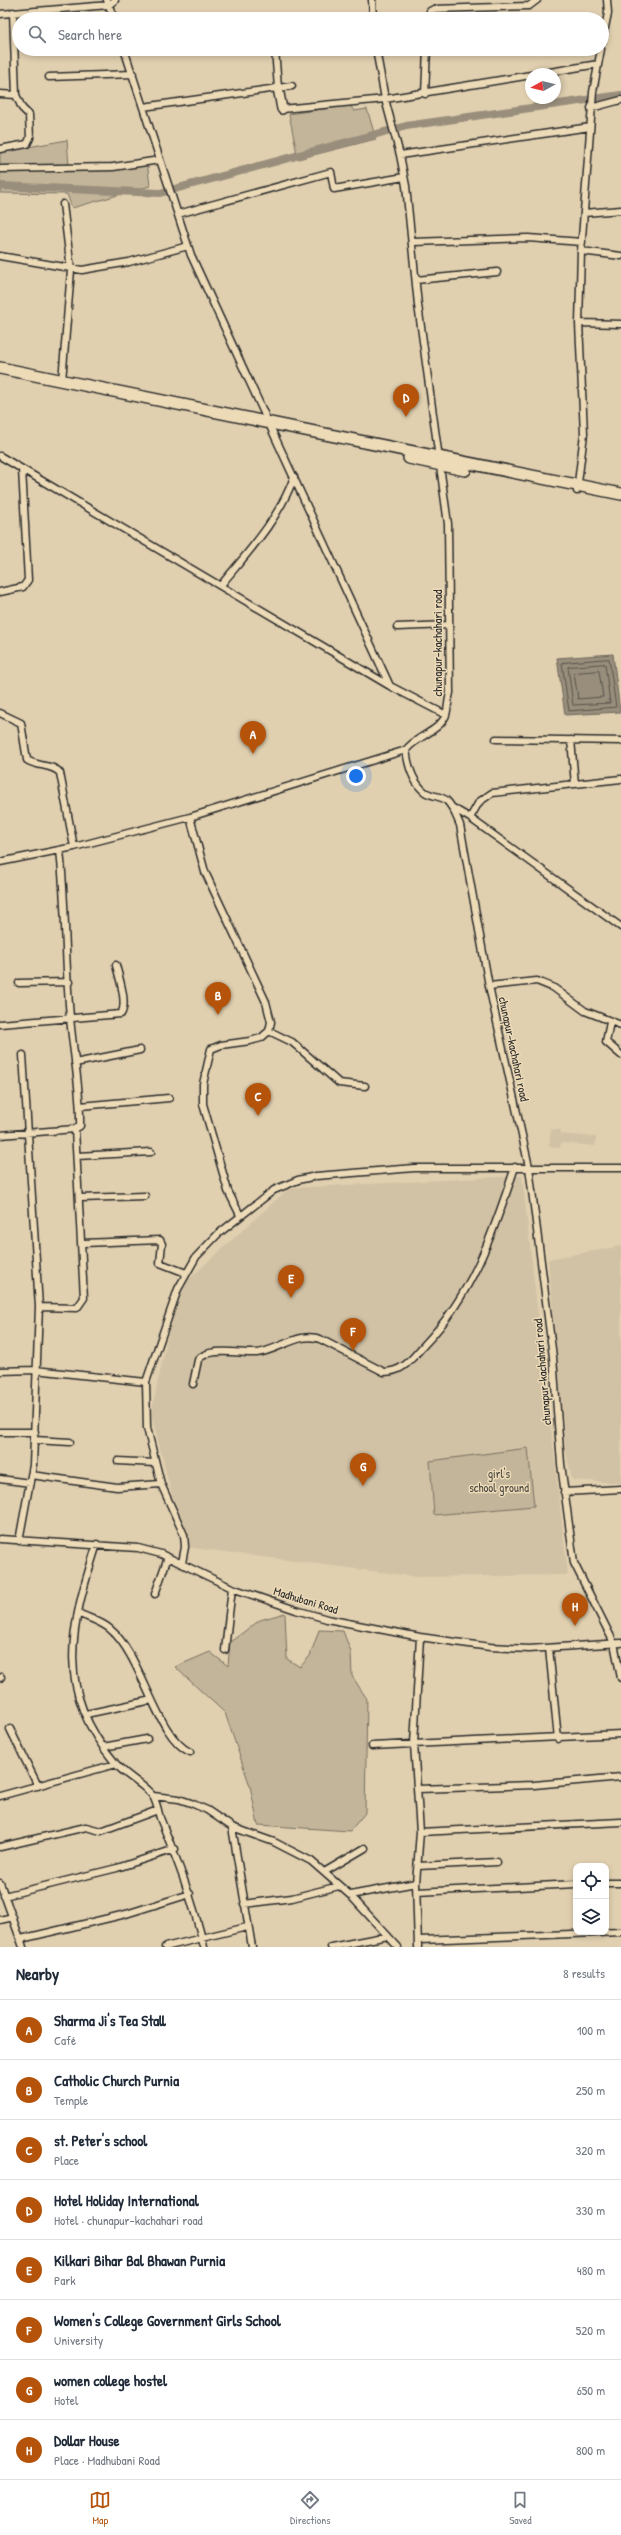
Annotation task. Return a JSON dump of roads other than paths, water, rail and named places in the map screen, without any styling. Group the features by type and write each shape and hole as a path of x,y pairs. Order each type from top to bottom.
{"highway":[{"path":"0,368 440,461 577,488 621,494"},
{"path":"577,488 621,500"}],"street":[{"path":"13,12 115,0"},
{"path":"372,0 373,12"},
{"path":"430,12 434,9 529,6 537,0"},
{"path":"607,0 608,12"},
{"path":"108,2 112,12"},
{"path":"0,14 12,12"},
{"path":"0,148 29,142 29,115 22,108 16,95 15,56"},
{"path":"127,56 188,246 264,423 294,477 390,686"},
{"path":"276,56 278,88 282,109 425,94 525,76"},
{"name":"chunapur-kachahari road","path":"377,56 384,99 395,135 404,178 448,524 450,693 446,715"},
{"path":"425,94 427,56"},
{"path":"577,488 584,434 579,323 582,242 593,92 600,56"},
{"path":"561,70 598,64"},
{"path":"49,77 133,74"},
{"path":"143,107 292,86"},
{"path":"0,94 16,95"},
{"path":"592,106 621,100"},
{"path":"400,155 590,127"},
{"path":"0,169 113,167 160,160"},
{"path":"178,214 331,172 334,189 404,178"},
{"path":"62,381 71,270 64,204"},
{"path":"584,213 621,210"},
{"path":"413,242 528,238 582,242"},
{"path":"0,256 71,270 129,262 188,246"},
{"path":"582,251 621,256"},
{"path":"416,280 497,272"},
{"path":"579,323 621,324"},
{"path":"0,456 390,686 446,715 440,724 418,738 406,750 190,817 74,847 0,862"},
{"path":"0,592 23,587 28,580 22,469"},
{"path":"221,585 264,534 285,502 294,477"},
{"path":"398,627 449,625"},
{"path":"0,713 21,723 27,760 33,765 58,770 60,772 74,847"},
{"path":"496,739 621,741"},
{"path":"571,740 575,784"},
{"path":"406,750 408,764 415,780 426,792 445,799 453,808 470,818 621,927"},
{"path":"470,818 479,802 492,793 621,779"},
{"name":"chunapur-kachahari road","path":"453,808 460,825 489,986 529,1167 553,1357 564,1492 574,1563 614,1643 621,1678"},
{"path":"190,817 205,872 266,1002 271,1022 269,1031 261,1038 221,1045 211,1049 203,1084 205,1114 228,1191 240,1215"},
{"path":"0,1135 75,1129 80,1126 80,1106 70,1016 60,850"},
{"path":"0,1024 70,1016 121,1014 124,1009 116,965"},
{"path":"489,986 537,981 554,988 585,1011 621,1025"},
{"path":"19,983 68,982"},
{"path":"610,1022 606,1042 621,1055"},
{"path":"269,1031 292,1042 339,1083 365,1086"},
{"path":"75,1063 140,1050"},
{"path":"19,1540 30,1483 35,1432 39,1307 30,1132 23,1055"},
{"path":"80,1106 169,1098"},
{"path":"39,1307 69,1309 77,1308 82,1305 84,1298 83,1243 75,1129"},
{"path":"77,1156 151,1152"},
{"path":"193,1384 198,1360 207,1353 258,1352 310,1337 320,1338 384,1372 394,1372 404,1367 450,1316 470,1281 488,1244 515,1167"},
{"path":"182,1563 185,1547 184,1535 161,1484 147,1428 146,1382 171,1307 186,1273 196,1257 240,1215 274,1190 298,1180 316,1176 414,1168 621,1168"},
{"path":"80,1198 145,1196"},
{"path":"83,1243 160,1240 162,1244 160,1263 186,1273"},
{"path":"0,1371 37,1370 146,1382"},
{"path":"0,1432 35,1432"},
{"path":"34,1440 70,1442"},
{"path":"118,1461 155,1463"},
{"path":"31,1475 117,1486 161,1484"},
{"path":"0,1479 30,1483"},
{"path":"564,1492 621,1489"},
{"name":"Madhubani Road","path":"0,1539 97,1544 138,1548 168,1557 232,1588 327,1619 420,1637 490,1647 549,1648 621,1643"},
{"path":"97,1544 73,1633 72,1663 77,1693 103,1747 116,1764 153,1796 190,1894 204,1947"},
{"path":"155,1594 168,1557"},
{"path":"225,1650 232,1588"},
{"path":"78,1613 102,1624 115,1634 136,1662 152,1700 176,1742 190,1752"},
{"path":"420,1637 414,1744 420,1832 416,1883 419,1944 621,1932"},
{"path":"549,1648 558,1739"},
{"path":"86,1714 152,1700"},
{"path":"10,1729 38,1786"},
{"path":"372,1746 558,1739 621,1734"},
{"path":"103,1747 147,1739"},
{"path":"0,1796 116,1764"},
{"path":"418,1789 534,1785 621,1778"},
{"path":"153,1796 191,1803 207,1810 232,1827 274,1842 312,1861 350,1895 398,1947"},
{"path":"0,1847 86,1827 101,1831 158,1810"},
{"path":"420,1832 621,1822"},
{"path":"232,1827 252,1947"},
{"path":"326,1872 365,1848"},
{"path":"4,1896 110,1870 174,1849"},
{"path":"418,1866 497,1862"},
{"path":"0,1883 23,1947"},
{"path":"350,1895 416,1883"},
{"path":"609,1883 621,1883"},
{"path":"417,1892 573,1884"},
{"path":"244,1904 292,1898 339,1886"},
{"path":"21,1939 126,1914 190,1894"},
{"path":"0,1920 13,1917"},
{"path":"165,1947 248,1927"},
{"path":"331,1947 388,1936"}],"water":[{"path":"613,654 620,712 565,715 557,658"}],"waterway":[{"path":"0,186 160,193 406,126 621,95"}],"place":[{"name":"Hotel Holiday International","path":"406,417"},
{"name":"Sharma Ji's Tea Stall","path":"253,754"},
{"name":"Catholic Church Purnia","path":"218,1015"},
{"name":"st. Peter's school","path":"258,1116"},
{"name":"Kilkari Bihar Bal Bhawan Purnia","path":"291,1298"},
{"name":"Women's College Government Girls School","path":"353,1351"},
{"name":"women college hostel","path":"363,1486"},
{"name":"Dollar House","path":"575,1626"}],"park label":[{"name":"girl's school ground","path":"499,1480"}]}
